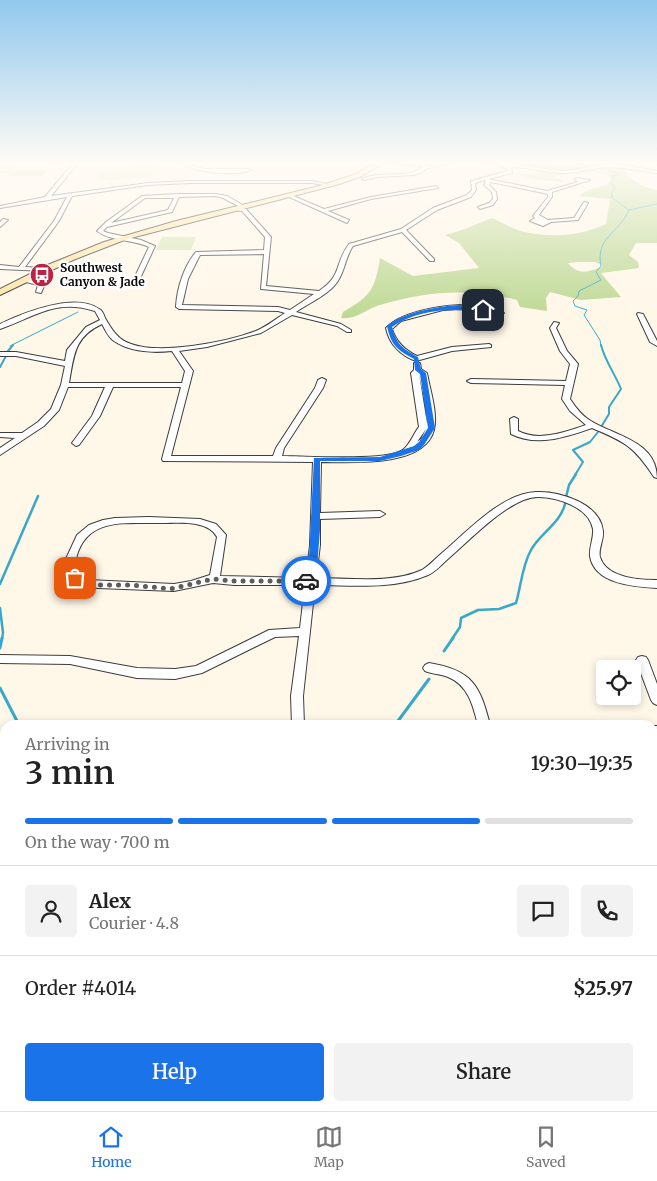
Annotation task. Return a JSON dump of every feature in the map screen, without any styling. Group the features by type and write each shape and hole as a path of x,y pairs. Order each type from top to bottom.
{"main road":[{"path":"0,292 83,252 120,238 212,215"}],"street":[{"path":"21,268 60,215"},
{"path":"120,215 100,231 112,237 152,246 134,285"},
{"path":"106,226 154,215"},
{"path":"249,215 267,235 263,288 322,293"},
{"path":"332,215 347,221"},
{"path":"0,326 37,311 65,306 80,306 94,309 98,312 119,340 145,349 174,350 259,332 322,293 335,282 347,250 351,245 403,230 427,215"},
{"path":"537,215 538,218 533,221 542,224 549,221 576,219 579,215"},
{"path":"0,226 5,220"},
{"path":"403,230 432,260"},
{"path":"266,252 198,253 194,257 186,278 179,307 274,309 339,325 349,331"},
{"path":"0,267 43,270"},
{"path":"24,280 40,284 39,292"},
{"path":"489,346 452,348 416,359 402,351 393,341 389,328 396,321 448,307 501,313"},
{"path":"640,314 653,342 657,344"},
{"path":"0,452 52,414 58,405 65,385 71,350 90,326 104,321"},
{"path":"556,323 553,328 564,351 574,364 566,399 571,408 590,426 629,442 640,450 654,462 657,475"},
{"path":"174,350 189,371 166,459 380,459 416,448 422,444 431,428 423,373 418,370 416,359"},
{"path":"0,354 16,354 68,364"},
{"path":"277,459 280,448 319,388 322,380"},
{"path":"471,381 569,383"},
{"path":"65,385 186,385"},
{"path":"76,443 96,416 110,385"},
{"path":"514,419 514,432 520,437 532,438 572,433 590,426"},
{"path":"0,434 24,436"},
{"path":"298,720 297,696 312,581 317,459"},
{"path":"213,579 217,570 222,537 220,532 208,524 192,522 115,521 95,525 87,529 81,536 70,564 70,572 75,578 81,582 98,585 132,585 170,589 213,579 234,581 393,582 426,572 506,504 531,494 553,497 586,510 598,529 594,552 597,562 614,578 630,582 657,584"},
{"path":"316,516 380,514"},
{"path":"0,659 70,660 137,674 175,674 198,670 274,633 305,632"},
{"path":"642,660 657,700"},
{"path":"429,668 445,670 466,681 478,701 483,720"}],"green space":[{"path":"607,215 657,215 657,243 636,243 629,255 638,262 639,268 601,273 621,297 581,300 550,292 546,298 547,311 520,307 517,300 500,296 466,293 431,294 397,300 361,314 341,318 343,312 360,301 370,291 376,277 380,258 413,276 479,268 459,243 445,235 492,218 521,231 546,235 566,235 606,224","holes":["595,262 603,266 584,272 576,270 568,263"]},
{"path":"162,237 196,237 191,250 156,250"}],"waterway":[{"path":"601,346 600,340 584,315 587,310 575,306 573,301 578,296 579,291 601,280 596,272 601,266 601,248 627,215"},
{"path":"10,346 78,312"},
{"path":"8,351 13,345"},
{"path":"601,345 621,389 609,407 609,414 601,427"},
{"path":"0,367 6,356"},
{"path":"575,475 583,462 573,450 590,442 598,432"},
{"path":"566,497 569,485 576,474"},
{"path":"0,584 38,496"},
{"path":"452,639 460,627 461,618 478,610 499,609 516,603 528,556 539,538 559,517 565,504"},
{"path":"0,608 2,639"},
{"path":"0,648 2,638"},
{"path":"444,651 453,638"},
{"path":"399,720 429,679"},
{"path":"0,688 16,720"}],"way so far":[{"path":"75,578 81,582 98,585 132,585 170,589 178,589 213,579 234,581 306,581"}],"place":[{"name":"Southwest Canyon & Jade","path":"42,275"}],"route":[{"path":"306,581 312,581 316,530 317,459 380,459 398,455 422,444 431,428 432,421 423,373 418,370 416,359 402,351 393,341 390,334 390,326 399,320 436,309 460,307 483,310"}]}
